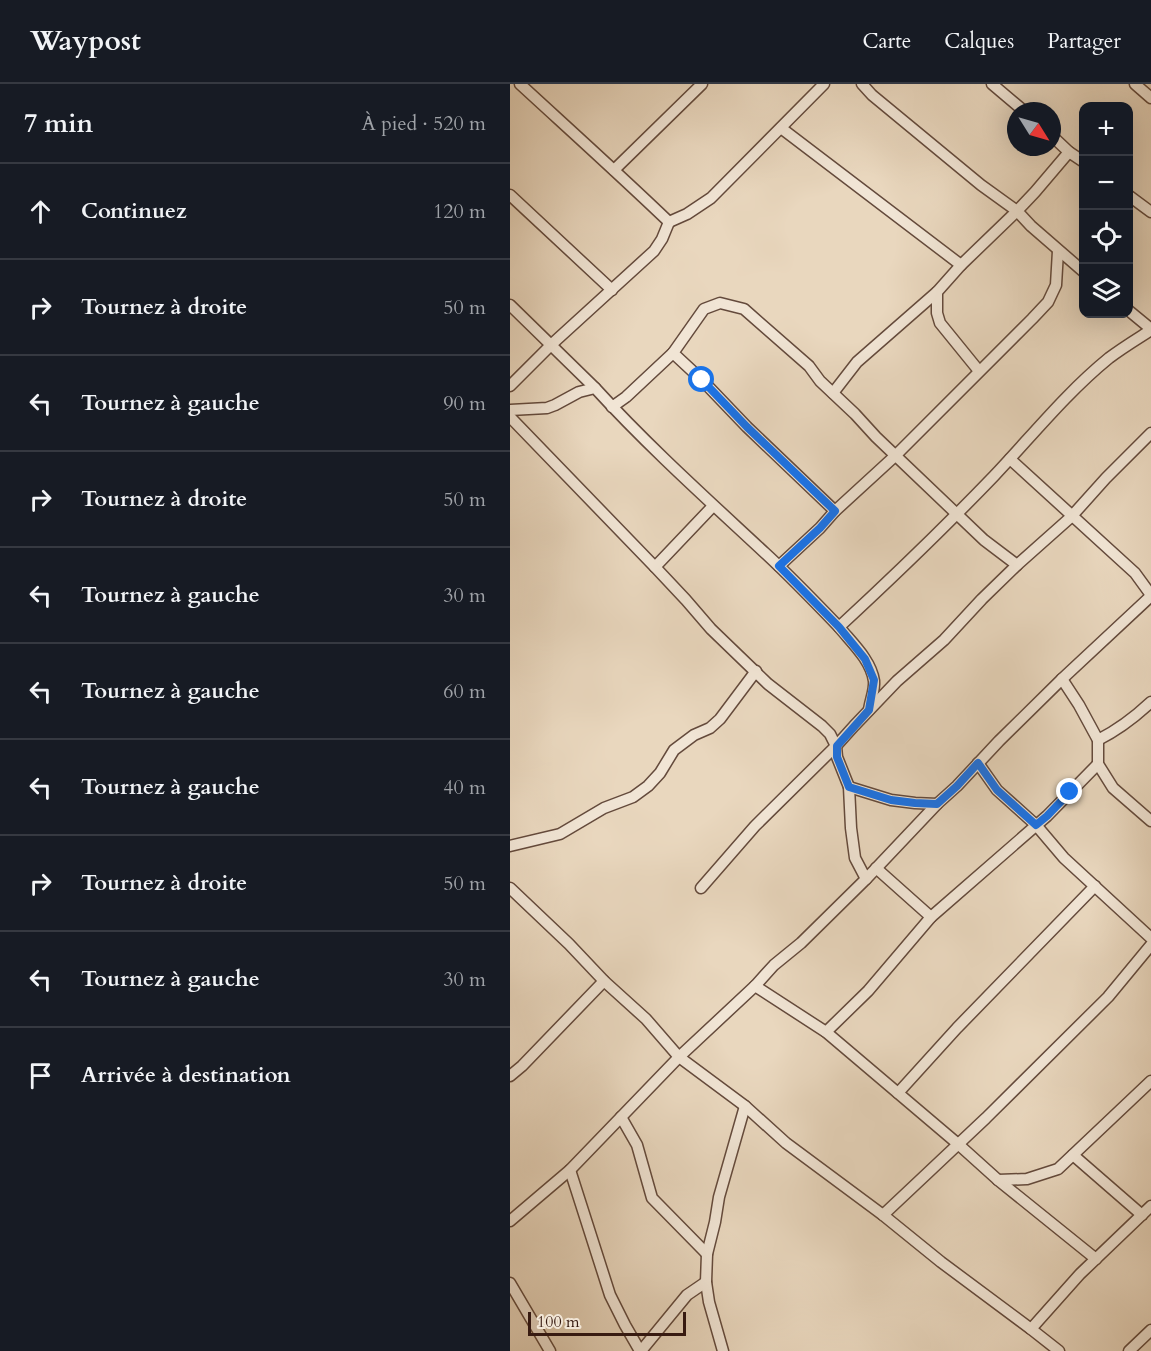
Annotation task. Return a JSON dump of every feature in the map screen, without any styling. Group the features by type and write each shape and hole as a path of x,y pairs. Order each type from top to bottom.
{"street":[{"path":"520,84 669,222"},
{"path":"614,171 702,84"},
{"path":"510,386 552,344 654,251 669,222 692,211 711,198 824,84"},
{"path":"862,84 872,95 981,185 1017,211 1079,269"},
{"path":"992,84 1013,102"},
{"path":"1135,84 1151,98"},
{"path":"781,128 961,265"},
{"path":"1061,144 1079,159"},
{"path":"833,393 857,362 937,292 961,265 1017,211 1070,152"},
{"path":"510,195 612,290"},
{"path":"1133,199 1151,212"},
{"path":"779,566 895,456 1048,302 1056,285 1058,251"},
{"path":"937,292 939,323 979,371"},
{"path":"612,406 626,397 673,353 704,309 720,303 744,309 809,366 820,381 895,456 984,540 1017,565"},
{"path":"510,305 839,627 865,659 874,680 869,710"},
{"path":"839,627 890,581 957,514 1083,382 1109,358 1151,329 1133,314"},
{"path":"673,353 835,511"},
{"path":"510,410 547,408 579,392 595,388"},
{"path":"510,417 656,567 711,629 768,684 830,734 837,746 837,757 849,787 850,828 855,858 866,879"},
{"path":"701,888 754,826 837,746 897,681 944,640 982,599 1071,516 1151,433"},
{"path":"510,1221 570,1170 679,1057 755,986 774,965 801,943 978,763 1151,595 1135,573 1010,459"},
{"path":"656,567 713,506"},
{"path":"510,846 560,834 604,808 633,797 660,773 674,750 694,735 710,728 720,719 756,671"},
{"path":"1062,680 1098,740 1098,764 1113,788 1151,821"},
{"path":"1098,740 1111,733 1151,702"},
{"path":"978,763 997,790 1036,825 1064,858 1151,938"},
{"path":"826,1032 868,992 931,917 1047,816 1098,764"},
{"path":"849,787 891,800 937,804"},
{"path":"876,868 931,917"},
{"path":"898,1093 957,1028 1095,886"},
{"path":"510,888 646,1019 679,1057 745,1106 786,1143 1059,1351"},
{"path":"883,1215 1108,997 1151,945"},
{"path":"510,1076 604,981"},
{"path":"755,986 826,1032 998,1180 1096,1259"},
{"path":"998,1180 1027,1179 1058,1169 1151,1081"},
{"path":"723,1351 709,1302 706,1282 707,1254 722,1188 745,1106"},
{"path":"621,1117 637,1144 652,1198 707,1254"},
{"path":"1073,1155 1142,1215"},
{"path":"570,1170 610,1295 641,1351 687,1296 706,1282"},
{"path":"1031,1329 1080,1274 1151,1206"},
{"path":"510,1283 550,1351"},
{"path":"1129,1351 1151,1330"}],"route":[{"path":"702,380 747,427 835,511 779,566 839,627 865,659 874,680 869,710 837,746 837,757 849,787 891,800 937,804 978,763 997,790 1036,825 1070,792"}]}
